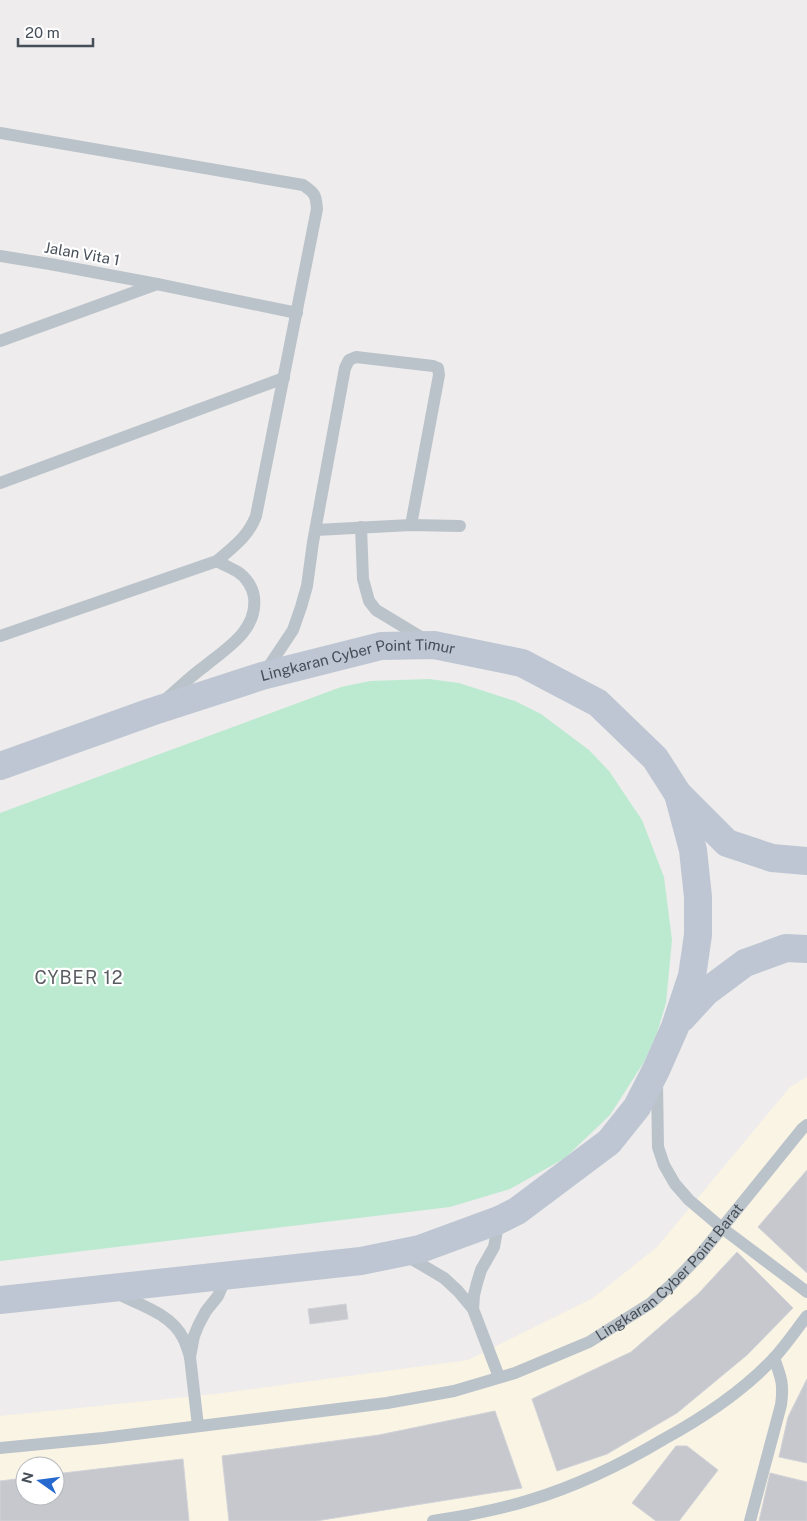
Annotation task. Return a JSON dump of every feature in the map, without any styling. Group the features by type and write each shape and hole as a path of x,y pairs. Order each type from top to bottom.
{"main road":[{"name":"Lingkaran Cyber Point Timur","path":"0,766 151,712 262,676 381,646 434,645 522,663 598,703 655,758 678,794"},
{"path":"678,794 727,843 772,858 807,862"},
{"path":"0,1300 361,1261 420,1249 499,1220 517,1211 609,1142 637,1107 675,1027 692,976 698,935 698,897 693,850 678,794"},
{"path":"675,1027 706,992 745,963 786,948 807,948"}],"lane":[{"path":"0,134 303,185 313,192 316,198 317,209 256,516 246,536 217,561 0,636"},
{"name":"Jalan Vita 1","path":"0,256 157,284 297,313"},
{"path":"0,341 157,284"},
{"path":"262,676 293,630 301,607 345,368 349,360 356,357 438,368 439,375 411,525"},
{"path":"0,483 284,378"},
{"path":"316,530 411,525 460,526"},
{"path":"361,527 363,579 369,601 376,610 434,645"},
{"path":"151,712 199,670 238,640 252,617 255,605 253,591 248,582 239,572 217,561"},
{"path":"656,1070 658,1147 664,1165 676,1184 689,1200 722,1228 807,1292"},
{"name":"Lingkaran Cyber Point Barat","path":"0,1448 103,1438 387,1403 454,1391 514,1373 589,1342 651,1303 700,1255 807,1125"},
{"path":"473,1310 477,1283 481,1270 494,1247 499,1220"},
{"path":"401,1253 444,1278 458,1291 473,1310 499,1378"},
{"path":"190,1357 194,1336 199,1324 206,1311 218,1296 227,1276"},
{"path":"106,1288 155,1310 183,1336 190,1357 198,1426"},
{"path":"433,1521 477,1514 530,1500 584,1480 638,1454 690,1424 735,1394 774,1358 807,1316"},
{"path":"750,1521 781,1405 782,1380 774,1358"}],"shaded area":[{"path":"807,1077 807,1521 0,1521 0,1416 215,1394 468,1360 593,1298 657,1247 790,1087"}],"green space":[{"path":"429,679 459,683 515,701 541,714 589,750 609,771 642,820 664,877 672,940 666,1003 657,1033 644,1062 610,1115 565,1158 510,1189 450,1207 0,1261 0,813 341,687 370,681"}],"building":[{"path":"807,1170 807,1273 758,1227"},
{"path":"737,1252 793,1308 747,1355 677,1413 607,1454 557,1471 532,1399 631,1352 698,1294"},
{"path":"346,1304 348,1319 310,1324 308,1309"},
{"path":"807,1379 807,1463 779,1457 788,1417"},
{"path":"495,1411 522,1488 316,1521 229,1521 222,1456 379,1435"},
{"path":"676,1446 687,1446 718,1470 679,1521 656,1521 632,1503"},
{"path":"183,1459 189,1521 0,1521 0,1481 15,1479 15,1506 65,1506 65,1473"},
{"path":"770,1473 807,1482 807,1521 759,1521"}],"district":[{"name":"CYBER 12","path":"79,978"}]}
